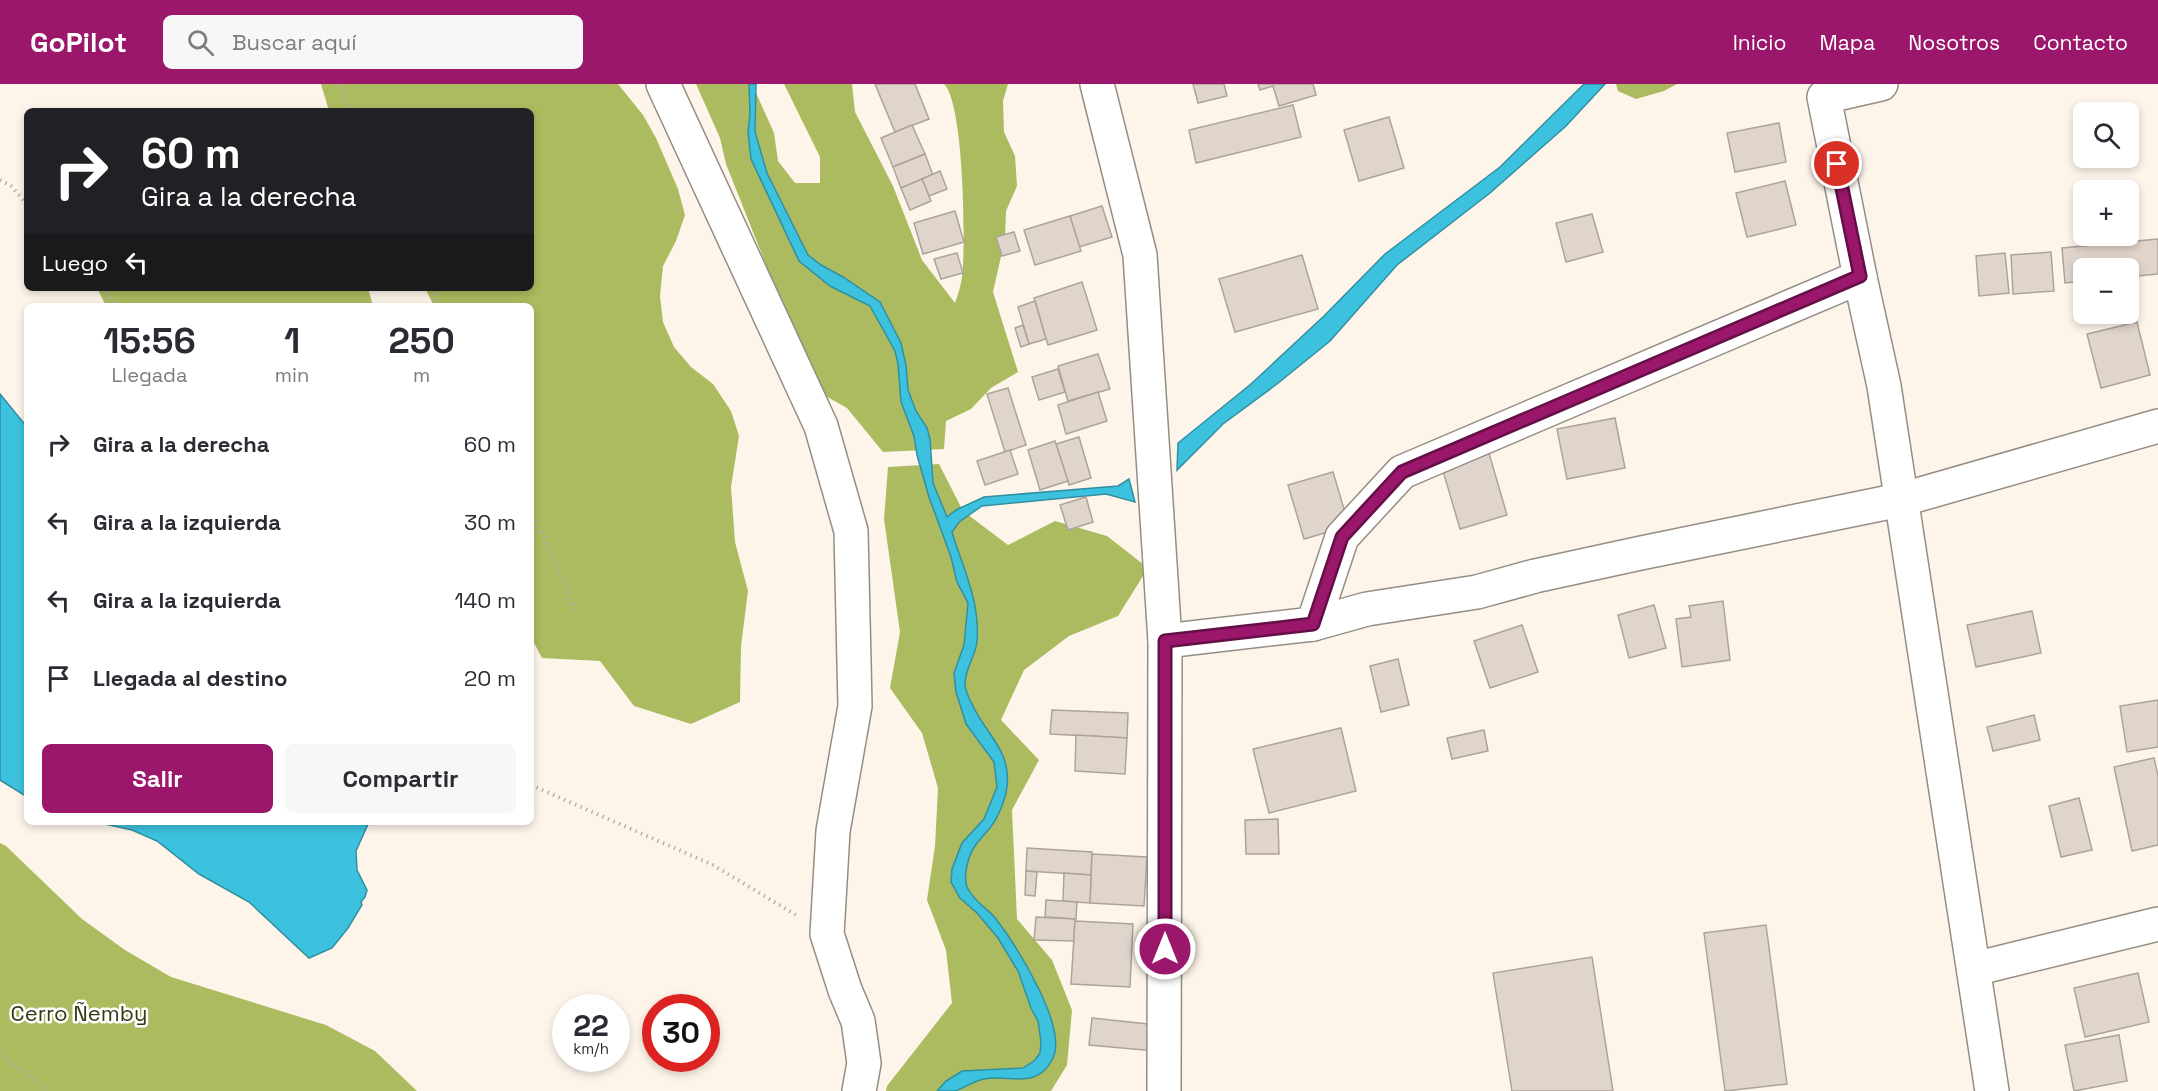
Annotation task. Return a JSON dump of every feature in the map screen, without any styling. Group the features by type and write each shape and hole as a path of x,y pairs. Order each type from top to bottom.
{"street":[{"path":"663,84 820,426 851,531 855,706 833,831 827,934 845,990 858,1021 864,1063 859,1091"},
{"path":"1097,84 1140,255 1165,641 1164,1091"},
{"path":"1881,84 1823,90 1884,386 1992,1091"},
{"path":"1313,624 1342,537 1402,472 1860,276"},
{"path":"1165,641 1313,624 1367,609 1477,592 1535,576 1900,500 2158,426"},
{"path":"1974,969 2158,924"}],"path":[{"path":"339,84 350,108"},
{"path":"0,180 11,186 24,201"},
{"path":"104,291 114,303"},
{"path":"534,517 576,610"},
{"path":"534,786 713,865 827,934"},
{"path":"0,1053 47,1091"}],"green space":[{"path":"321,84 618,84 643,115 656,138 678,189 685,215 676,241 663,266 660,296 663,322 674,347 691,367 713,384 731,411 739,436 731,487 735,542 748,591 741,646 740,702 691,724 634,706 600,661 542,658 534,643 534,303 432,303 426,291 534,291 534,108 328,108"},
{"path":"696,84 752,84 774,133 778,161 795,183 820,183 820,157 784,84 852,84 855,112 893,186 922,260 955,303 962,280 962,176 956,118 951,96 944,84 1008,84 1003,101 1004,132 1015,156 1017,186 1006,211 1005,239 993,292 1018,372 991,388 971,409 946,421 944,449 883,452 847,408 822,394 778,295 726,164 720,138"},
{"path":"1616,84 1677,84 1664,91 1636,99 1618,91"},
{"path":"98,291 369,291 372,303 104,303"},
{"path":"939,464 963,511 1008,545 1055,521 1107,536 1148,568 1118,616 1069,636 1024,670 1001,720 1039,760 1012,810 1017,919 1052,960 1072,1010 1067,1065 1051,1091 886,1091 887,1086 952,1003 946,950 927,900 935,846 938,788 922,733 890,688 900,632 884,519 888,467"},
{"name":"Cerro Ñemby","path":"0,843 6,846 82,919 125,950 171,977 326,1025 375,1051 417,1091 0,1091"}],"water":[{"path":"749,84 756,84 755,132 767,173 808,255 880,302 901,343 908,390 916,411 927,428 933,483 947,517 956,510 984,497 1118,486 1129,479 1135,502 1106,494 982,506 959,522 952,532 970,585 976,612 977,641 966,674 966,688 975,710 1003,755 1007,775 1006,794 999,814 970,855 966,884 974,897 996,919 1015,947 1047,1007 1056,1044 1053,1058 1047,1068 1031,1078 984,1079 955,1091 937,1091 946,1081 962,1071 1023,1068 1035,1060 1040,1053 1041,1042 1038,1021 1018,971 998,938 977,913 960,898 951,882 952,869 962,843 984,819 997,787 994,762 966,724 956,692 954,673 964,645 968,603 957,582 951,557 929,497 914,436 901,402 895,351 870,306 830,286 799,261 751,159 748,132"},
{"path":"1584,84 1605,84 1566,126 1490,193 1397,265 1330,341 1223,424 1177,470 1178,443 1251,384 1324,316 1385,254 1500,167"},
{"path":"0,394 24,423 24,795 0,780"},
{"path":"110,825 368,825 356,851 357,870 367,890 361,902 362,905 332,948 309,958 249,902 199,874 157,841 132,830"}],"building":[{"path":"875,84 915,84 929,119 895,132"},
{"path":"1193,84 1224,84 1227,96 1198,103"},
{"path":"1258,84 1313,84 1316,95 1279,106 1273,86 1260,90"},
{"path":"1293,105 1301,137 1196,163 1189,130"},
{"path":"1389,117 1404,168 1359,181 1344,130"},
{"path":"1779,123 1786,162 1735,172 1727,133"},
{"path":"912,125 925,154 893,167 881,138"},
{"path":"925,154 933,175 901,188 893,167"},
{"path":"940,171 947,189 929,196 922,179"},
{"path":"922,179 931,201 910,210 901,188"},
{"path":"1785,181 1796,225 1747,237 1736,193"},
{"path":"1102,206 1112,237 1079,247 1070,216"},
{"path":"955,211 964,242 923,254 914,223"},
{"path":"1592,214 1603,252 1566,262 1556,223"},
{"path":"1070,216 1081,251 1035,265 1024,230"},
{"path":"1014,232 1020,251 1002,256 996,237"},
{"path":"2158,239 2158,274 2139,276 2139,258 2073,258 2073,282 2065,283 2062,248 2139,246 2139,241"},
{"path":"2051,252 2054,291 2013,294 2011,255"},
{"path":"957,253 963,273 941,279 934,259"},
{"path":"2005,253 2009,293 1979,296 1976,256"},
{"path":"1302,255 1318,309 1235,332 1219,279"},
{"path":"1082,282 1097,330 1048,345 1034,298"},
{"path":"1035,301 1046,339 1029,344 1018,307"},
{"path":"2137,324 2150,375 2101,388 2087,334"},
{"path":"1023,325 1029,344 1021,347 1015,328"},
{"path":"1098,354 1110,389 1068,401 1058,366"},
{"path":"1058,369 1065,392 1039,400 1032,377"},
{"path":"1008,388 1026,445 1005,452 987,394"},
{"path":"1098,392 1107,421 1066,434 1058,405"},
{"path":"1615,418 1625,468 1567,479 1557,429"},
{"path":"1079,437 1091,478 1069,485 1056,444"},
{"path":"1055,441 1068,481 1040,490 1028,450"},
{"path":"1010,450 1018,474 985,485 977,461"},
{"path":"1488,450 1507,515 1460,529 1441,464"},
{"path":"1333,472 1349,526 1304,539 1288,485"},
{"path":"1086,497 1093,522 1068,530 1060,505"},
{"path":"1723,601 1730,660 1682,667 1676,619 1691,617 1689,606"},
{"path":"1654,605 1666,648 1629,658 1618,615"},
{"path":"2032,611 2041,653 1976,667 1967,625"},
{"path":"1522,625 1538,672 1490,688 1474,641"},
{"path":"1398,659 1409,705 1381,712 1370,666"},
{"path":"2158,700 2158,747 2127,752 2120,706"},
{"path":"1052,710 1128,713 1127,738 1050,734"},
{"path":"2034,715 2040,740 1993,751 1987,727"},
{"path":"1341,728 1356,791 1269,813 1253,749"},
{"path":"1484,730 1488,751 1452,759 1447,738"},
{"path":"1076,735 1127,738 1125,774 1075,771"},
{"path":"2154,758 2158,775 2158,845 2132,851 2114,767"},
{"path":"2079,798 2092,850 2061,857 2049,806"},
{"path":"1278,819 1279,854 1246,854 1245,820"},
{"path":"1027,848 1092,852 1091,875 1026,871"},
{"path":"1092,854 1147,857 1144,906 1090,903"},
{"path":"1026,871 1037,872 1035,896 1025,895"},
{"path":"1064,873 1091,875 1090,903 1063,901"},
{"path":"1046,900 1077,902 1076,919 1045,917"},
{"path":"1036,917 1075,919 1074,941 1034,940"},
{"path":"1075,921 1133,924 1130,987 1071,984"},
{"path":"1766,925 1787,1084 1725,1091 1704,933"},
{"path":"1592,957 1613,1091 1512,1091 1493,973"},
{"path":"2138,973 2149,1022 2085,1037 2074,988"},
{"path":"1092,1018 1157,1025 1155,1051 1089,1045"},
{"path":"2119,1035 2127,1081 2074,1091 2065,1045"}],"route":[{"path":"1165,949 1165,641 1313,624 1342,537 1402,472 1860,276 1837,164"}]}
